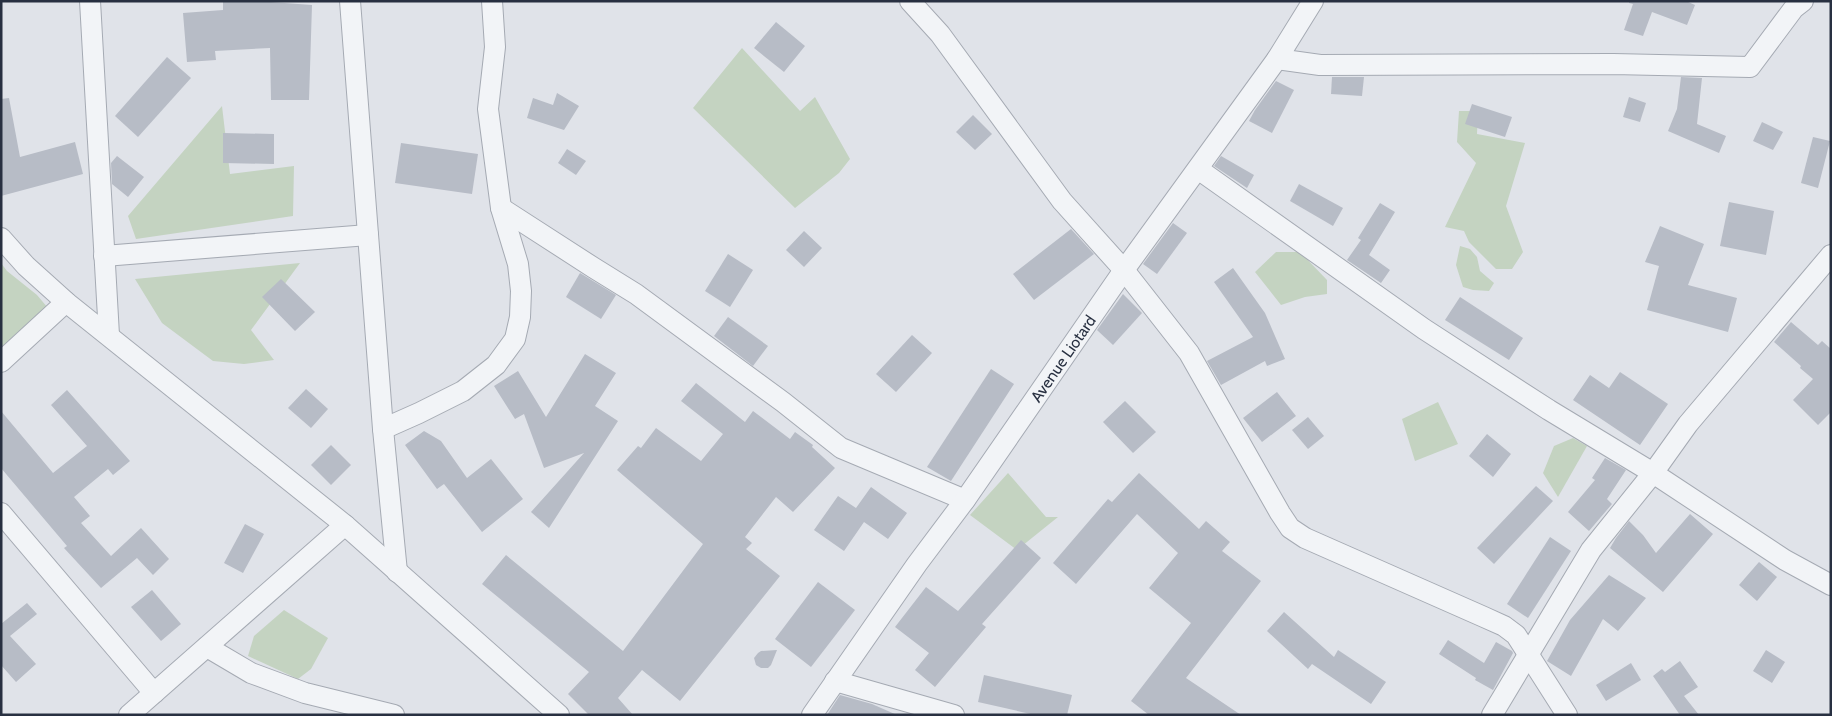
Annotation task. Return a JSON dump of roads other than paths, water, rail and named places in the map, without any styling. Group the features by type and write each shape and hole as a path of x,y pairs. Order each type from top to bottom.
{"street":[{"path":"90,1 109,335"},
{"path":"350,1 383,429 397,572"},
{"path":"383,429 463,390 496,365 514,339 520,317 521,291 518,264 501,208 488,109 495,46 492,1"},
{"path":"910,1 940,34 1062,201 1124,270 1190,354 1280,514 1290,528 1305,538 1504,626 1516,635 1567,715"},
{"name":"Avenue Liotard","path":"812,715 917,564 965,500 1124,270 1277,59 1313,1"},
{"path":"1277,59 1320,65 1613,64 1750,67 1794,8 1803,1"},
{"path":"1198,168 1424,329 1549,410 1653,473 1786,560 1831,585"},
{"path":"501,208 636,294 783,402 841,448 965,500"},
{"path":"104,256 368,235"},
{"path":"1,238 26,266 66,302 345,525 556,714"},
{"path":"1492,715 1591,550 1653,473 1688,424 1831,255"},
{"path":"1,362 66,302"},
{"path":"1,513 154,693"},
{"path":"129,715 345,525"},
{"path":"207,647 251,673 305,693 394,715"},
{"path":"834,681 954,715"}]}
